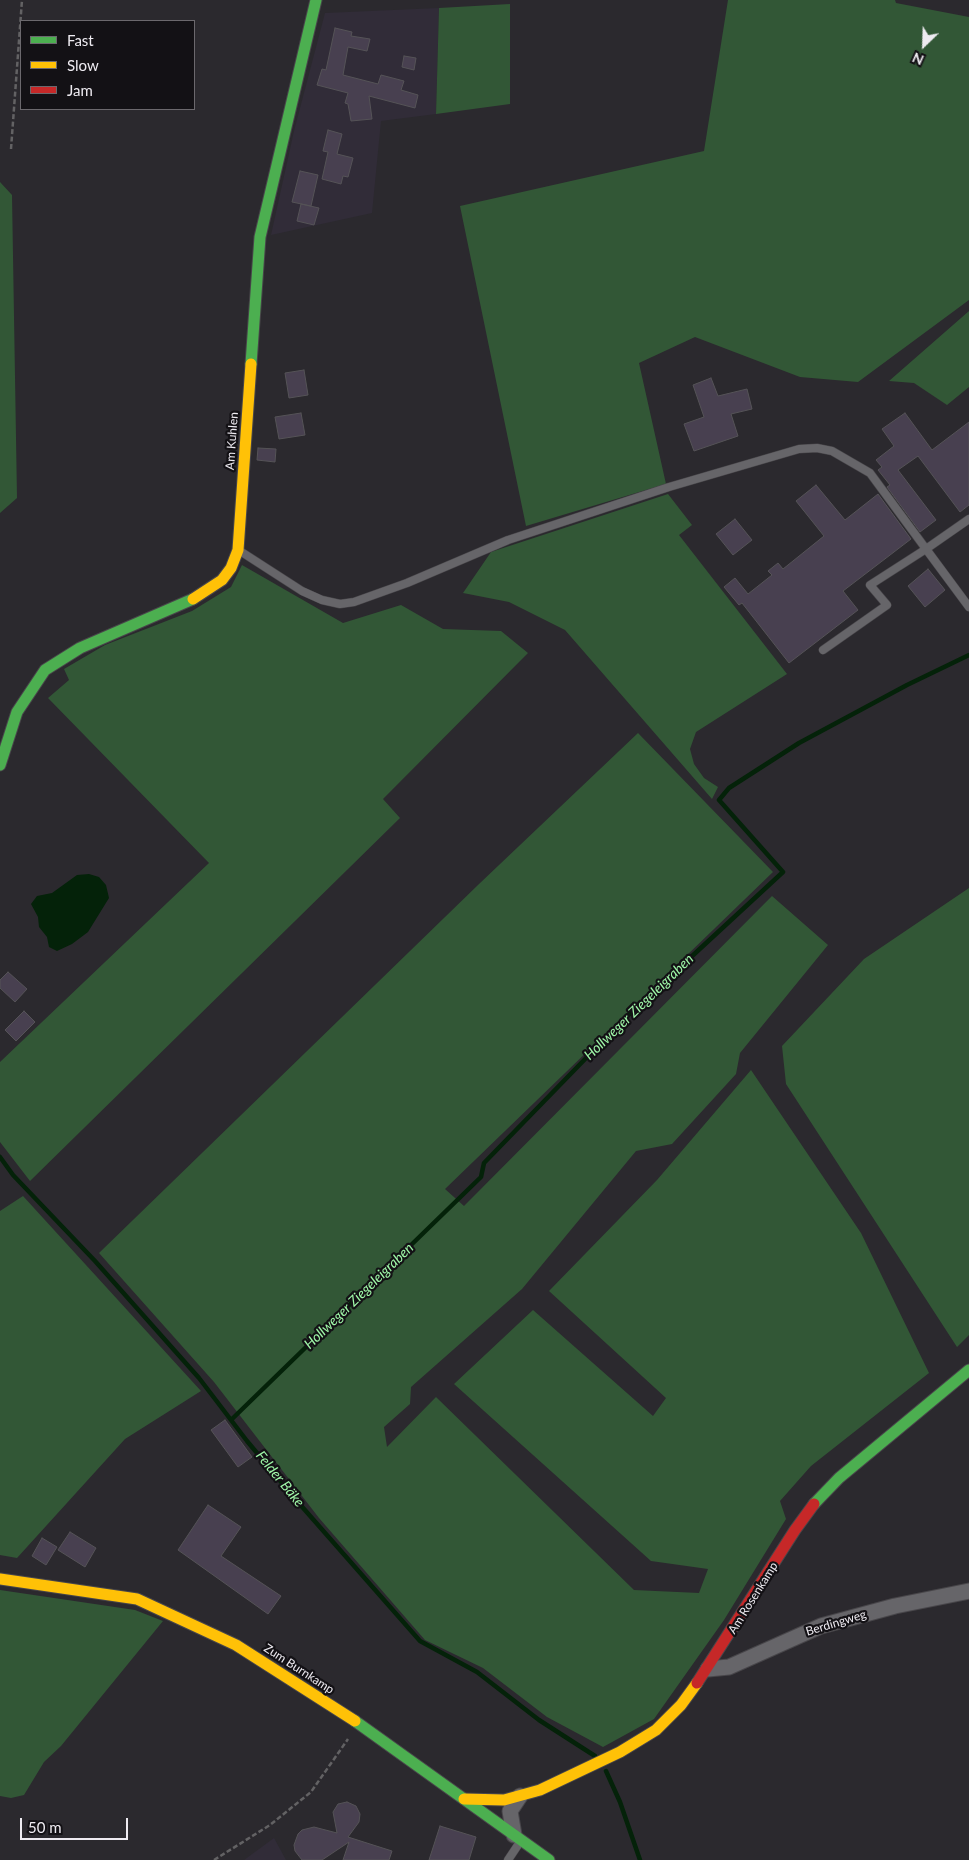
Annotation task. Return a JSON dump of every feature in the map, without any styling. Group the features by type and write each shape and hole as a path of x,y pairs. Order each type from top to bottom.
{"street":[{"name":"Am Kuhlen","path":"0,765 17,712 45,670 80,648 202,595 222,580 231,568 238,550 260,237 316,0"},
{"name":"Am Rosenkamp","path":"464,1799 504,1800 540,1790 591,1767 656,1730 682,1705 708,1669 796,1530 819,1498 840,1478 969,1370"},
{"name":"Zum Burnkamp","path":"0,1579 137,1599 236,1645 354,1721 549,1860"},
{"name":"Berdingweg","path":"708,1669 729,1667 821,1626 895,1606 969,1591"},
{"path":"518,1837 510,1811 520,1796"}],"lane":[{"path":"238,550 302,591 322,600 340,604 354,602 407,583 508,540 669,487 799,449 817,448 832,451 870,473 969,607"},
{"path":"823,650 887,605 870,585 969,519"},
{"path":"508,1860 518,1837"}],"path":[{"path":"21,20 22,0"},
{"path":"11,149 20,27"},
{"path":"214,1860 270,1825 311,1792 348,1739 354,1721"}],"shaded area":[{"path":"728,0 895,0 896,3 969,17 969,300 858,382 800,377 695,337 639,363 666,484 526,526 460,206 704,151"},
{"path":"510,4 510,104 436,114 439,8"},
{"path":"439,8 436,114 381,121 372,213 271,235 294,131 325,13"},
{"path":"0,182 12,195 17,498 0,513"},
{"path":"969,311 969,387 947,405 914,383 889,381"},
{"path":"668,494 692,525 679,535 787,674 696,732 690,749 694,764 704,778 718,787 712,799 565,630 509,602 463,593 491,552"},
{"path":"242,565 343,623 401,605 443,629 501,631 528,653 383,799 400,818 30,1181 0,1142 0,1062 209,863 48,698 69,680 64,669 105,645 192,611 231,587"},
{"path":"638,733 773,872 445,1189 464,1206 772,896 828,945 740,1053 736,1074 672,1144 636,1151 522,1289 411,1387 410,1404 384,1427 387,1447 436,1397 634,1590 699,1593 708,1569 651,1561 454,1384 533,1310 653,1416 666,1398 549,1291 657,1180 751,1070 861,1233 929,1373 811,1466 780,1501 786,1519 724,1620 654,1719 603,1747 547,1717 483,1668 425,1640 319,1518 214,1382 99,1253 479,884"},
{"path":"89,874 99,877 106,885 109,898 88,932 72,944 57,951 49,947 47,937 39,927 38,917 31,904 37,896 52,893 77,875"},
{"path":"969,888 969,1335 957,1347 786,1084 782,1046 864,959"},
{"path":"23,1196 201,1391 125,1439 17,1558 0,1555 0,1211"},
{"path":"0,1590 135,1610 163,1621 61,1746 44,1762 24,1795 11,1798 0,1796"},
{"path":"274,1838 286,1860 244,1860"}],"building":[{"path":"335,28 352,32 351,36 370,39 367,51 348,47 343,75 378,84 381,75 404,81 401,90 418,95 415,108 369,96 372,119 351,121 348,104 345,103 348,93 317,85 322,69 326,70"},
{"path":"404,56 416,58 414,70 402,67"},
{"path":"328,130 342,134 337,154 353,158 348,177 343,176 341,184 322,179 328,152 323,151"},
{"path":"300,171 318,175 311,206 292,202"},
{"path":"301,204 319,208 314,225 297,221"},
{"path":"304,370 308,395 289,398 285,373"},
{"path":"711,378 718,396 747,389 752,409 731,414 738,436 694,451 684,424 704,417 693,385"},
{"path":"301,413 305,435 279,439 275,417"},
{"path":"905,413 932,450 969,422 969,505 960,512 918,456 898,470 936,520 920,532 887,487 890,485 878,470 882,467 876,460 894,446 882,429"},
{"path":"258,448 276,449 275,462 257,460"},
{"path":"816,485 845,520 878,494 911,539 843,591 858,610 789,663 742,603 739,605 724,587 735,578 748,594 772,575 768,571 778,563 783,569 824,536 796,501"},
{"path":"735,519 752,540 733,555 716,534"},
{"path":"928,569 945,590 925,607 908,586"},
{"path":"8,972 27,989 15,1002 0,988 0,980"},
{"path":"24,1011 35,1022 16,1041 5,1030"},
{"path":"225,1420 252,1457 238,1467 211,1430"},
{"path":"208,1505 241,1527 221,1556 281,1596 268,1614 178,1550"},
{"path":"70,1532 96,1548 85,1567 58,1550"},
{"path":"42,1538 57,1547 46,1565 32,1556"},
{"path":"347,1802 356,1806 360,1814 359,1822 348,1837 392,1851 389,1860 343,1860 349,1842 322,1860 302,1860 295,1851 294,1845 298,1834 302,1830 314,1827 337,1833 333,1812 338,1804"},
{"path":"440,1826 476,1837 469,1860 429,1860"}],"waterway":[{"name":"Hollweger Ziegeleigraben","path":"231,1420 481,1177 484,1163 624,1019 783,872 719,800 729,788 799,743 907,685 969,655"},
{"name":"Felder Bäke","path":"0,1157 13,1175 95,1261 199,1378 247,1441 297,1501 420,1641 477,1672 539,1720 595,1756"},
{"name":"Felder Bäke","path":"606,1771 620,1802 640,1860"}],"traffic: fast":[{"path":"251,364 260,237 316,0"},
{"path":"0,765 17,712 45,670 80,648 193,599"},
{"path":"814,1504 839,1478 969,1370"},
{"path":"355,1721 549,1860"}],"traffic: slow":[{"path":"193,599 222,580 231,568 238,550 251,364"},
{"path":"0,1579 137,1599 236,1645 355,1721"},
{"path":"464,1799 504,1800 540,1790 620,1752 656,1730 681,1705 697,1683"}],"traffic: jam":[{"path":"697,1683 795,1530 814,1504"}]}
